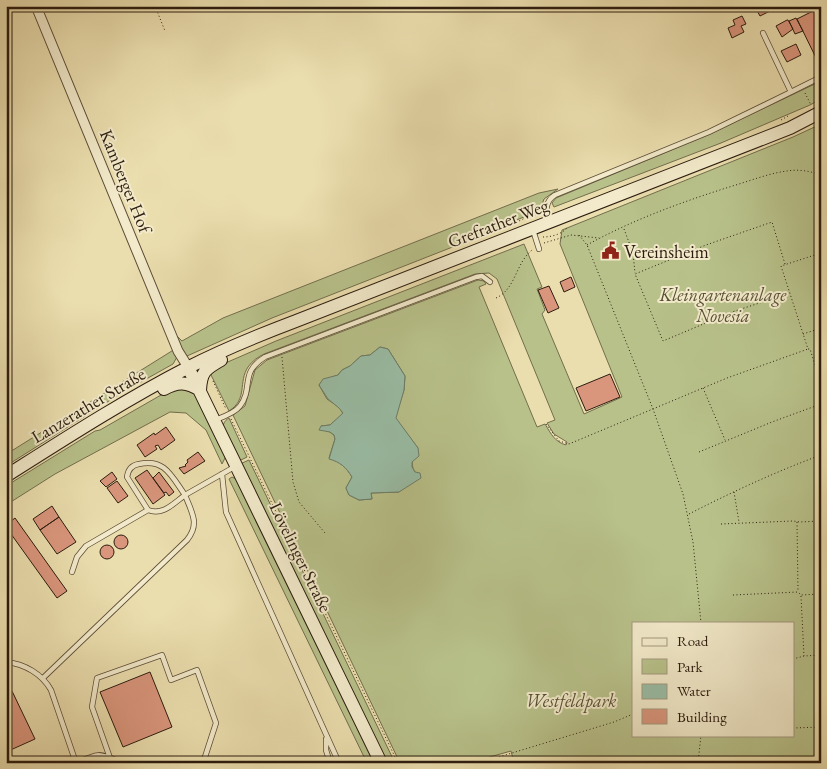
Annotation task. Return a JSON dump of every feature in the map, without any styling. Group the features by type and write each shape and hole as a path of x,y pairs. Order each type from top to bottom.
{"main road":[{"name":"Grefrather Weg","path":"188,367 252,338 790,128 816,109"},
{"path":"118,406 140,402 173,384 181,382 193,386 201,386 203,373 207,367 289,330 296,321"},
{"name":"Lövelinger Straße","path":"188,367 201,386 237,465 381,763"},
{"name":"Lanzerather Straße","path":"6,476 118,406 188,367"}],"street":[{"name":"Kamberger Hof","path":"36,6 178,351 188,367"}],"lane":[{"path":"763,33 791,92"},
{"path":"548,222 547,203 555,194 694,139 821,77"},
{"path":"533,228 538,247"},
{"path":"216,420 237,410 246,394 248,375 252,368 265,357 476,277 482,276 490,282"},
{"path":"43,678 193,533 195,526 193,516 185,495 163,466 158,463 132,466 127,477 148,510 154,513 160,512 185,495 237,465"},
{"path":"222,474 226,512 326,738 339,763"},
{"path":"72,572 77,557 86,546 148,510"},
{"path":"110,760 92,707 97,678 162,655 171,680 197,670 216,723 205,757 201,763"},
{"path":"6,662 29,669 43,678 51,690 76,763 95,754 101,754 110,760 123,763"},
{"path":"326,738 326,750 330,763"}],"path":[{"path":"154,6 165,31"},
{"path":"802,87 816,109"},
{"path":"587,246 600,238 666,209 712,192 787,171 802,170 821,175"},
{"path":"635,274 706,245 772,222 785,264"},
{"path":"624,228 633,253 635,274 663,341 732,312 790,293"},
{"path":"496,298 504,295 509,289 522,260 538,247 560,237 579,235 600,238"},
{"path":"579,235 587,246 677,472 693,542 701,622"},
{"path":"821,253 781,266 821,384"},
{"path":"803,334 821,328"},
{"path":"546,424 559,441 569,444 703,388 808,349"},
{"path":"281,351 293,482 299,502 325,533"},
{"path":"201,386 209,377 211,378 398,763"},
{"path":"703,388 726,441"},
{"path":"699,452 821,404"},
{"path":"688,514 784,468 821,455"},
{"path":"733,491 739,523"},
{"path":"721,524 821,521"},
{"path":"796,522 798,592 801,595 804,656"},
{"path":"733,595 798,592"},
{"path":"801,595 821,594"},
{"path":"794,659 821,655"},
{"path":"479,763 614,722 632,714"},
{"path":"794,728 821,727"},
{"path":"698,763 701,736"}],"green space":[{"path":"821,81 821,99 810,105 721,143 554,207 552,203 556,198 710,134"},
{"path":"821,124 821,763 514,763 511,751 468,763 400,763 233,415 245,406 255,370 267,360 478,280 484,281 486,284 479,287 537,427 545,424 556,440 566,445 567,442 554,434 547,423 555,420 497,279 489,273 475,274 264,354 255,359 248,367 243,379 239,401 229,411 211,375 214,368 276,341 524,244 542,287 537,289 545,310 542,314 584,414 622,397 560,244 562,230","holes":["380,347 388,349 405,376 404,390 395,418 418,448 412,463 415,472 399,492 371,493 372,499 359,500 349,495 346,488 352,477 350,473 342,465 329,458 335,439 334,435 321,426 330,425 343,414 340,408 327,399 319,385 323,380 338,375 361,356 370,355"]},
{"path":"558,189 544,199 540,210 506,226 272,318 187,356 182,353 173,332 182,341 223,318 539,193"},
{"path":"175,349 177,357 173,364 123,392 6,466 7,451 13,450"},
{"path":"175,387 195,392 226,456 222,464 206,430 186,413 170,412 55,474 6,505 6,486 95,431 100,430"},
{"path":"229,418 247,457 239,461 223,429 224,423"},
{"path":"249,460 395,763 385,763 240,464"},
{"path":"232,477 238,480 376,763 367,763 229,479"}],"water":[{"path":"380,347 388,349 405,376 404,390 396,418 418,448 419,456 412,462 412,467 415,472 420,473 421,478 399,492 371,493 372,499 359,500 349,495 346,488 352,477 350,473 340,463 329,459 335,439 334,435 330,432 319,430 321,426 330,425 343,413 328,399 319,385 323,379 338,375 361,356 370,355"}],"building":[{"path":"769,6 770,11 760,16 755,7"},
{"path":"821,7 821,68 797,19"},
{"path":"742,16 746,24 741,26 744,32 732,38 728,28 735,25 733,20"},
{"path":"796,18 803,31 795,34 789,21"},
{"path":"787,20 793,29 782,37 776,26"},
{"path":"796,44 801,55 787,62 781,51"},
{"path":"571,277 575,287 564,292 560,282"},
{"path":"549,286 559,308 548,313 538,290"},
{"path":"610,374 620,397 586,411 576,388"},
{"path":"166,427 175,440 161,450 158,445 155,446 157,449 145,457 137,445"},
{"path":"198,452 205,461 184,474 179,468 186,466 187,460"},
{"path":"147,470 165,495 153,504 135,478"},
{"path":"112,472 117,479 106,487 100,481"},
{"path":"159,472 174,492 169,496 166,492 164,493 153,478"},
{"path":"117,481 128,496 118,503 107,488"},
{"path":"52,506 59,517 40,530 33,519"},
{"path":"59,517 76,542 57,554 40,530"},
{"path":"15,518 67,591 57,598 6,527"},
{"path":"118,535 124,535 128,542 124,549 118,549 114,545 114,539"},
{"path":"104,545 110,545 114,552 110,559 104,559 100,555 100,549"},
{"path":"150,672 172,727 123,747 100,692"},
{"path":"12,691 35,739 6,752 6,693"}],"place":[{"name":"Vereinsheim","path":"610,251"}],"park label":[{"name":"Kleingartenanlage Novesia","path":"723,304"},
{"name":"Westfeldpark","path":"571,700"}]}
